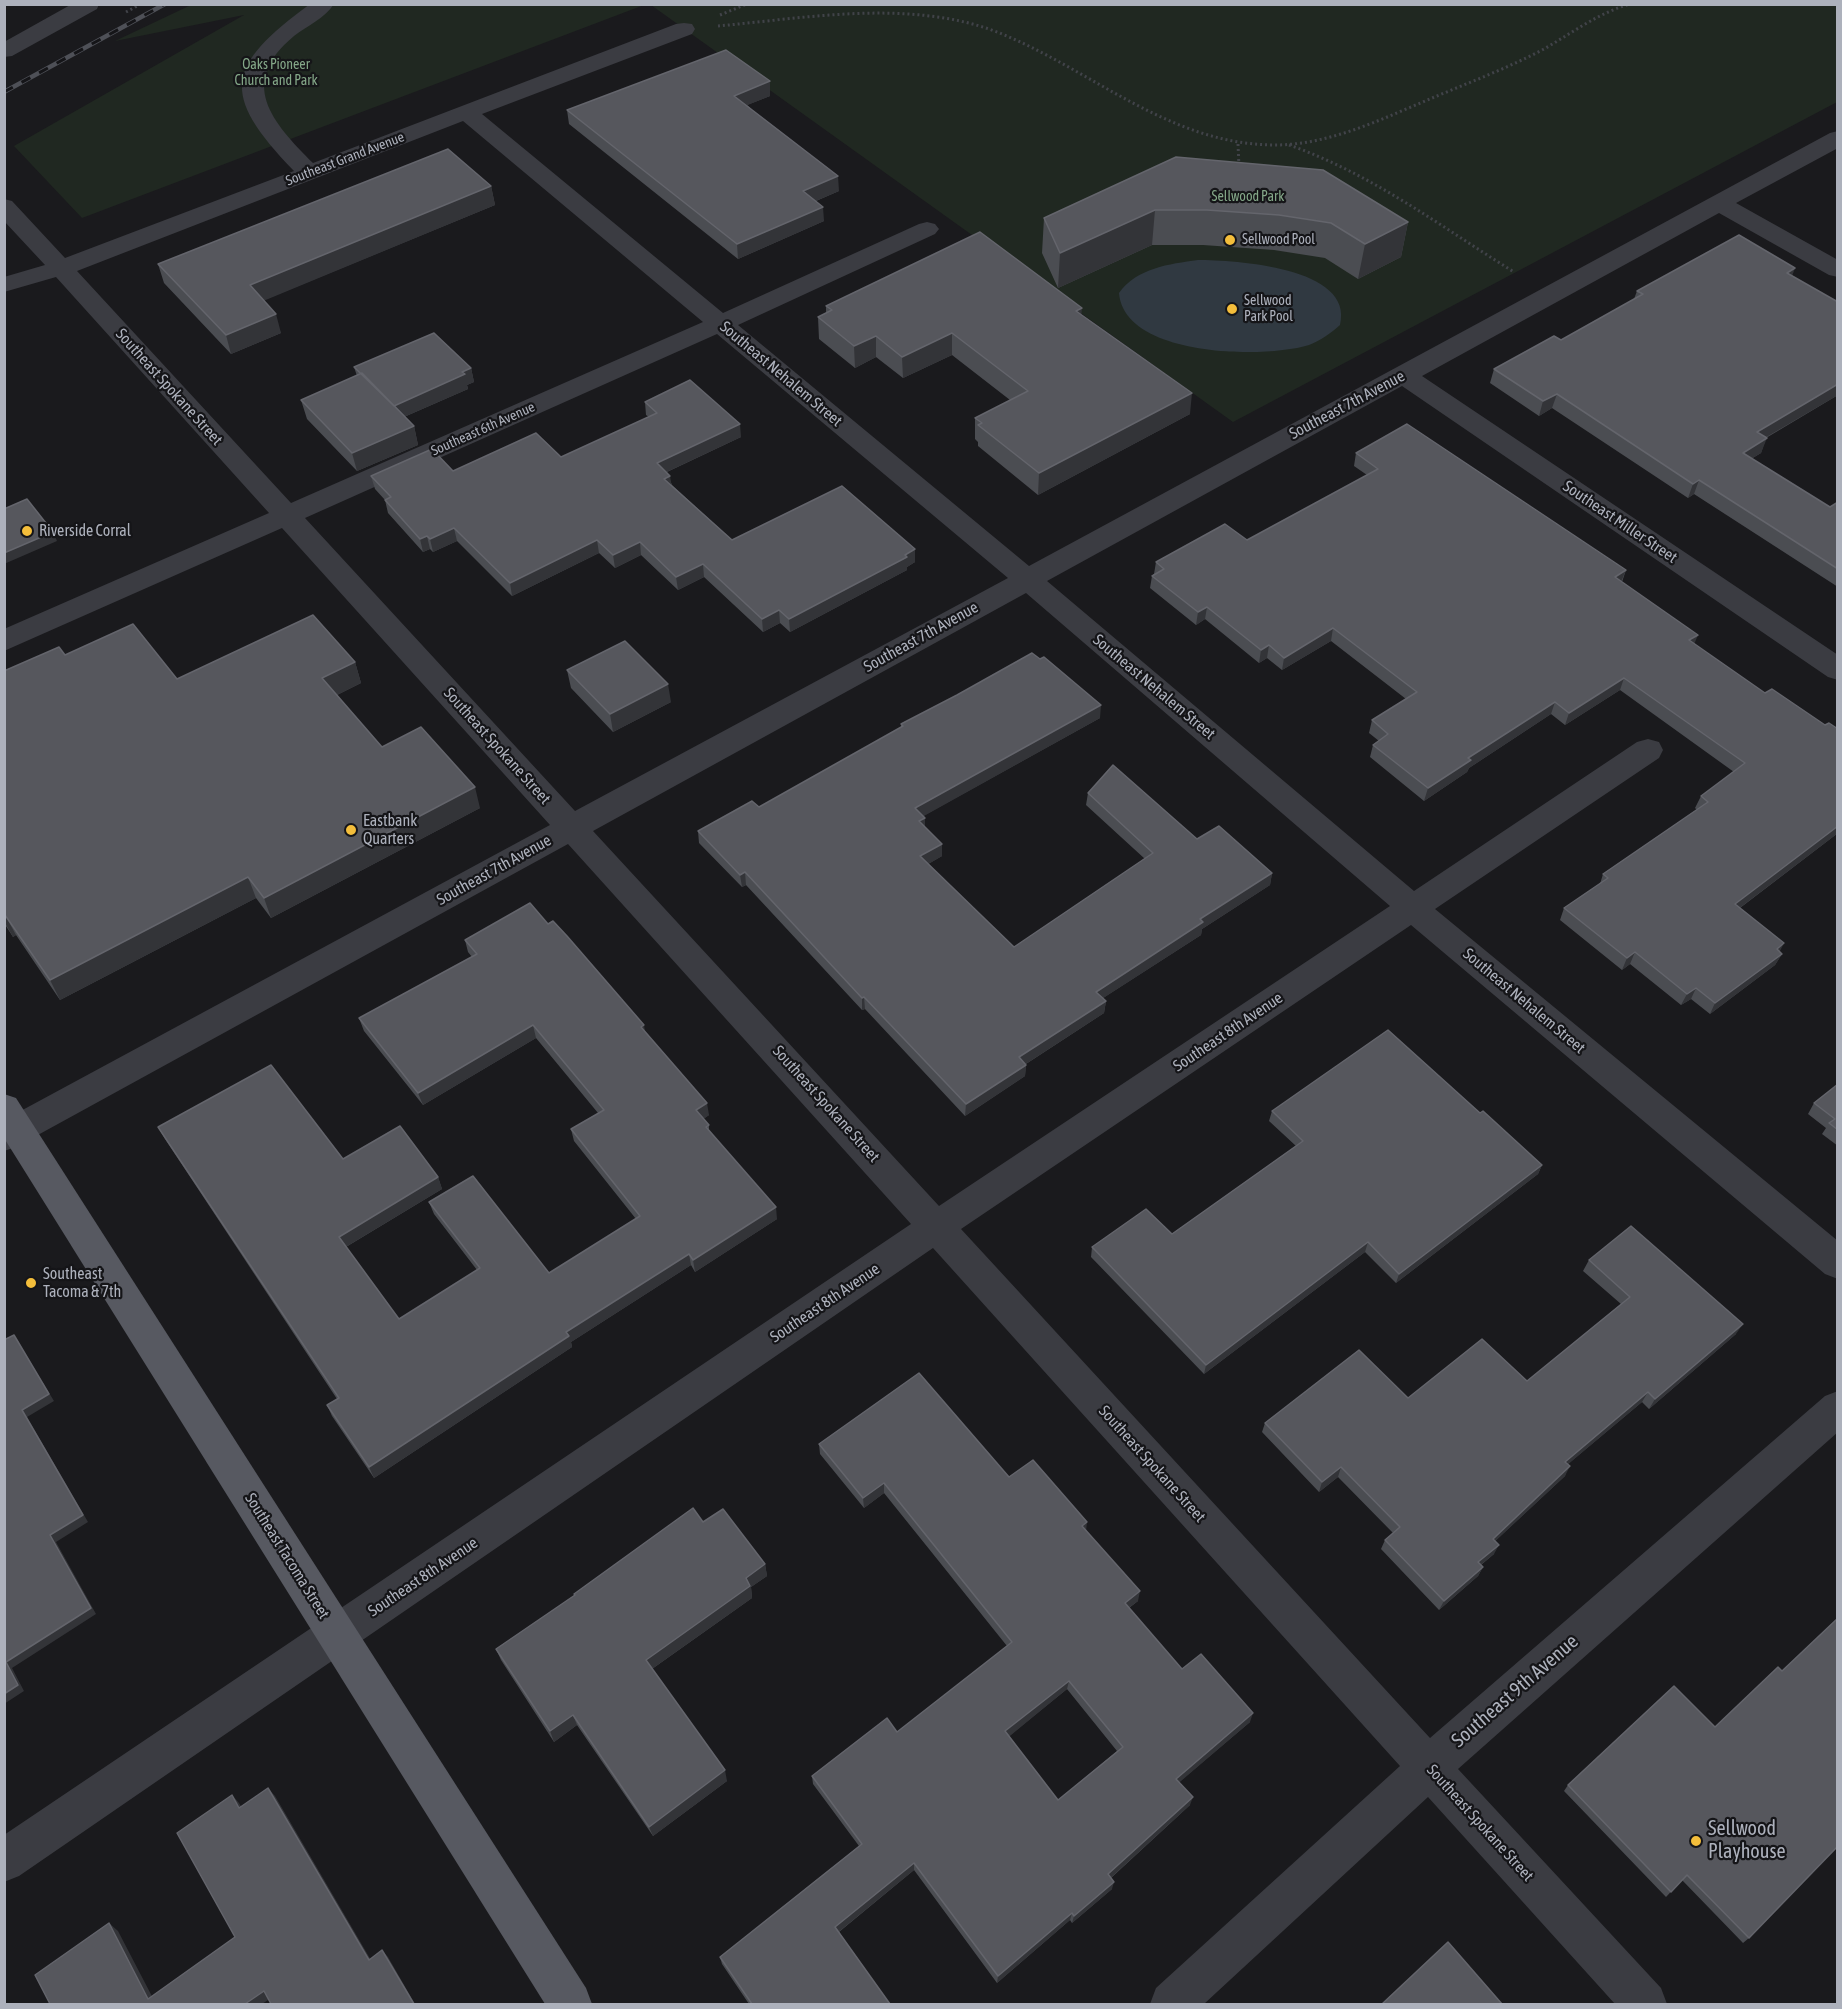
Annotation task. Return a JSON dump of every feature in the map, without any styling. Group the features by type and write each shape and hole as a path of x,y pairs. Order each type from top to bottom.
{"main road":[{"name":"Southeast Tacoma Street","path":"9,1125 570,2004"}],"street":[{"path":"4,51 89,4"},
{"path":"309,173 265,120 257,107 252,91 260,59 324,4"},
{"name":"Southeast Grand Avenue","path":"4,285 61,268 684,29"},
{"name":"Southeast Nehalem Street","path":"467,113 1027,579 1413,908 1838,1263"},
{"name":"Southeast 7th Avenue","path":"9,1125 571,828 1838,138"},
{"path":"1719,203 1838,270"},
{"name":"Southeast Spokane Street","path":"4,206 1645,2004"},
{"name":"Southeast 6th Avenue","path":"4,640 287,517 927,229"},
{"name":"Southeast Miller Street","path":"1402,375 1838,670"},
{"name":"Southeast 8th Avenue","path":"4,1861 937,1226 1648,750"},
{"name":"Southeast 9th Avenue","path":"1172,2004 1430,1766 1838,1408"}],"path":[{"path":"684,29 853,14 922,14 952,18 989,29 1038,50 1121,98 1189,130 1213,139 1238,144 1285,144 1324,138 1381,119 1541,50 1589,23 1630,4"},
{"path":"1238,144 1239,176"},
{"path":"1285,144 1344,167 1388,190 1551,294"}],"green space":[{"name":"Oaks Pioneer Church and Park","path":"191,5 644,5 82,218 14,146 244,15 115,41"},
{"name":"Sellwood Park","path":"651,5 1837,5 1837,102 1233,422"}],"shaded area":[{"name":"Sellwood Park Pool","path":"1198,260 1263,265 1311,279 1329,290 1340,306 1340,325 1309,345 1261,352 1230,352 1169,341 1144,330 1127,314 1119,293 1135,278 1154,269"}],"building":[{"path":"726,50 770,81 734,96 838,176 803,191 823,207 737,244 567,110"},
{"path":"448,149 491,186 250,285 276,314 226,335 158,264"},
{"path":"1176,157 1323,170 1408,222 1365,244 1331,223 1279,215 1207,210 1155,210 1060,253 1044,218"},
{"path":"980,232 1082,308 1076,311 1192,393 1039,473 978,425 982,423 975,418 1028,391 952,333 902,357 876,336 854,346 818,317 832,310 826,306"},
{"path":"1739,235 1795,268 1787,273 1838,302 1838,384 1757,432 1767,438 1743,453 1830,507 1838,502 1838,569 1699,480 1693,484 1557,394 1543,401 1494,369 1554,336 1561,340 1643,294 1637,291"},
{"path":"434,333 471,368 462,372 465,374 394,406 354,367"},
{"path":"362,373 414,426 352,453 301,400"},
{"path":"690,380 740,424 657,463 670,476 664,479 732,540 842,486 915,549 905,555 907,557 789,619 779,610 762,619 703,564 676,577 640,542 613,555 597,540 510,583 454,528 430,539 427,536 420,539 385,500 391,497 371,476 432,449 453,471 536,433 561,457 657,413 645,402"},
{"path":"1407,424 1626,570 1615,577 1698,635 1689,640 1765,693 1772,689 1825,725 1829,723 1838,729 1838,826 1735,904 1784,943 1777,949 1782,954 1715,1003 1696,988 1687,994 1635,952 1627,958 1564,908 1608,878 1603,874 1708,802 1701,796 1745,763 1624,678 1569,713 1555,702 1468,758 1471,760 1428,788 1373,745 1388,734 1372,720 1417,692 1333,628 1284,658 1269,645 1261,650 1207,607 1198,612 1152,576 1164,569 1156,562 1225,524 1247,540 1378,469 1356,453"},
{"name":"Riverside Corral","path":"27,499 53,532 4,553 4,509"},
{"path":"313,615 355,662 322,678 382,747 421,727 475,787 264,898 248,877 50,980 4,915 4,671 59,647 65,655 133,624 177,679"},
{"path":"625,641 668,684 610,714 567,670"},
{"path":"1032,653 1040,659 1044,657 1101,705 915,808 925,818 919,821 942,844 920,856 1014,947 1153,853 1088,793 1113,765 1197,839 1219,826 1272,873 1200,919 1203,922 1096,992 1106,1001 1019,1057 1026,1065 966,1104 864,997 862,998 745,872 740,875 698,831 752,801 759,807 903,726 901,724"},
{"path":"530,903 548,924 553,921 644,1025 641,1027 707,1103 696,1110 709,1125 706,1127 776,1207 693,1260 689,1254 566,1332 569,1336 369,1467 327,1405 339,1398 158,1127 271,1065 343,1159 400,1126 438,1177 339,1237 399,1319 480,1268 429,1202 473,1176 549,1273 640,1216 571,1129 604,1110 533,1025 418,1093 359,1018 477,954 465,940"},
{"path":"1388,1030 1542,1165 1399,1274 1368,1242 1206,1365 1092,1247 1146,1209 1172,1234 1303,1141 1272,1111"},
{"path":"1838,1084 1838,1130 1829,1123 1835,1119 1814,1103"},
{"path":"1631,1226 1743,1324 1655,1399 1648,1392 1565,1462 1570,1466 1493,1539 1499,1545 1478,1562 1483,1567 1444,1601 1385,1540 1400,1527 1341,1467 1322,1482 1265,1423 1359,1350 1408,1398 1482,1339 1527,1381 1630,1297 1589,1260"},
{"path":"14,1335 49,1394 22,1410 83,1515 50,1535 91,1608 6,1662 18,1685 4,1694 4,1340"},
{"path":"919,1373 1009,1477 1033,1460 1087,1522 1082,1526 1140,1591 1125,1603 1182,1669 1201,1654 1253,1713 1176,1779 1193,1797 1108,1874 1114,1882 1074,1916 1072,1913 998,1976 914,1863 835,1927 890,2004 752,2004 720,1957 862,1844 812,1776 887,1718 897,1732 1012,1642 884,1483 863,1498 819,1444","holes":["1069,1681 1123,1747 1058,1800 1005,1731"]},
{"path":"693,1508 703,1522 723,1509 765,1564 746,1578 750,1586 646,1660 725,1770 649,1827 573,1715 550,1731 496,1649 575,1595"},
{"path":"1838,1618 1838,1846 1749,1938 1687,1875 1671,1892 1568,1785 1674,1686 1715,1727 1778,1667 1782,1671"},
{"path":"268,1788 369,1960 382,1950 414,2004 271,2004 264,1991 245,2004 50,2004 35,1975 109,1923 148,1999 235,1937 177,1833 232,1795 239,1808"},
{"path":"1448,1942 1502,2004 1382,2004"}],"railway":[{"path":"4,92 165,4"}],"place":[{"name":"Sellwood Pool","path":"1230,240"},
{"name":"Sellwood Park Pool","path":"1232,309"},
{"name":"Riverside Corral","path":"27,531"},
{"name":"Eastbank Quarters","path":"351,830"},
{"name":"Southeast Tacoma & 7th","path":"31,1283"},
{"name":"Sellwood Playhouse","path":"1696,1841"}]}
